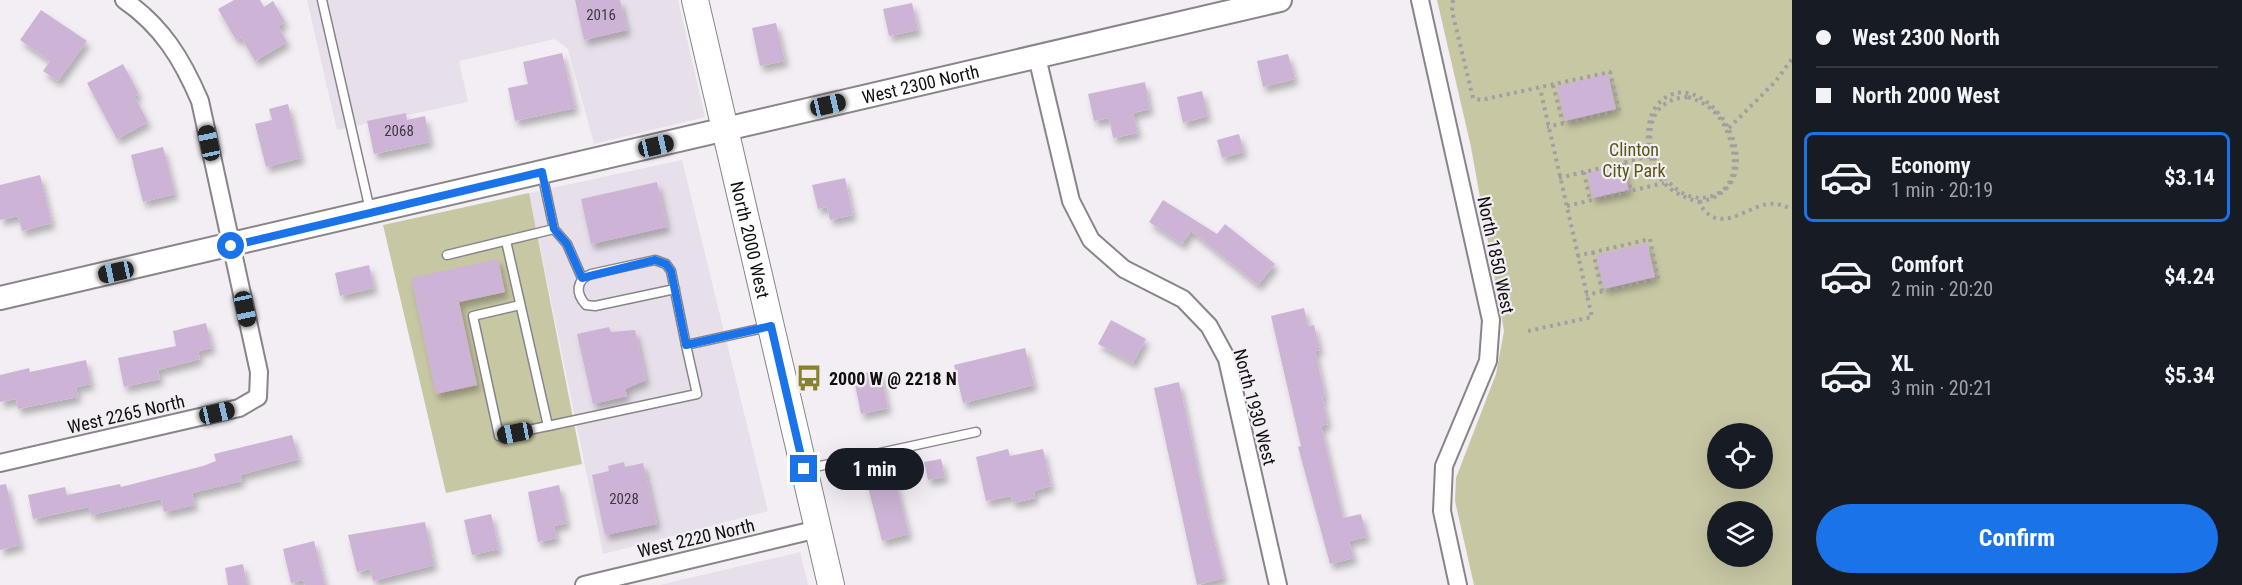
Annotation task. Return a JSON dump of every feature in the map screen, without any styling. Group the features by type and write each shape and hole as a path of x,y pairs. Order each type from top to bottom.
{"main road":[{"name":"North 2000 West","path":"695,0 831,585"}],"street":[{"path":"124,0 140,11 165,36 185,65 200,101 231,246"},
{"name":"West 2300 North","path":"0,298 1280,0"},
{"name":"North 1850 West","path":"1420,0 1491,320 1488,361 1444,466 1442,511 1453,584"},
{"name":"North 1930 West","path":"1037,57 1071,201 1091,240 1124,269 1183,299 1209,326 1227,359 1278,585"},
{"name":"West 2265 North","path":"0,463 239,408 258,397 259,372 231,246"},
{"name":"West 2220 North","path":"584,585 818,529"}],"lane":[{"path":"322,0 371,213"},
{"path":"542,172 554,229 567,244 582,278"},
{"path":"447,255 554,229"},
{"path":"506,241 548,426"},
{"path":"520,305 473,316 499,436 698,394 686,345 675,289 671,271 666,264 655,260 582,278 578,285 579,298 586,305 595,306 675,289"},
{"path":"686,345 771,326"},
{"path":"804,469 976,432"}],"path":[{"path":"1453,0 1452,11 1473,98 1481,100 1610,72 1619,111 1547,127"},
{"path":"1730,128 1775,82 1792,59"},
{"path":"1553,85 1563,123"},
{"path":"1528,331 1592,317 1547,127 1540,88"},
{"path":"1686,94 1708,102 1730,128 1737,157 1733,179 1718,196 1699,202 1676,193 1665,183 1653,165 1648,126 1661,101 1673,95 1686,94"},
{"path":"1688,97 1700,101 1719,116 1727,130 1734,163 1730,178 1717,194 1700,198 1676,189 1663,175 1654,159 1650,141 1651,123 1657,111 1674,98 1688,97"},
{"path":"1559,178 1652,156"},
{"path":"1624,163 1630,191"},
{"path":"1584,172 1590,201"},
{"path":"1567,206 1665,183"},
{"path":"1699,202 1704,211 1713,216 1727,218 1740,217 1766,204 1779,204 1792,208"},
{"path":"1577,256 1650,239 1658,279 1587,295"},
{"path":"1593,252 1602,291"}],"shaded area":[{"path":"307,0 678,0 705,117 594,144 568,49 555,39 459,61 468,102 337,130"},
{"path":"682,160 768,511 603,554 529,193"},
{"path":"800,552 808,585 660,585"}],"green space":[{"name":"Clinton City Park","path":"1437,0 1792,0 1792,585 1474,585 1455,501 1456,478 1496,374 1504,331 1471,147"},
{"path":"529,193 582,464 446,493 383,225"}],"building":[{"path":"234,0 260,0 264,7 273,1 285,22 278,26 287,42 255,61 241,37 236,40 218,9"},
{"path":"575,0 620,0 627,30 584,40"},
{"path":"912,3 918,30 889,36 883,9"},
{"path":"41,10 87,41 58,81 43,71 50,61 20,40"},
{"path":"776,23 785,61 760,66 752,28"},
{"path":"562,53 575,108 515,121 508,88 528,84 523,62"},
{"path":"1288,54 1295,79 1263,87 1257,61"},
{"path":"123,64 139,94 134,96 148,122 117,139 87,83"},
{"path":"1608,74 1616,109 1565,121 1557,86"},
{"path":"1145,82 1150,109 1133,113 1138,133 1113,138 1109,118 1094,121 1088,94"},
{"path":"1202,91 1208,116 1183,123 1177,97"},
{"path":"288,104 301,158 266,167 255,124 272,120 269,109"},
{"path":"406,113 407,120 425,116 430,142 374,154 367,121"},
{"path":"1239,134 1244,152 1222,158 1217,140"},
{"path":"163,147 175,194 143,202 131,155"},
{"path":"1622,164 1629,190 1593,198 1587,173"},
{"path":"40,175 52,223 22,231 18,216 0,220 0,185"},
{"path":"845,178 853,215 830,220 827,207 818,209 812,185"},
{"path":"657,182 667,227 591,244 581,199"},
{"path":"1163,200 1217,234 1225,224 1275,264 1258,285 1191,231 1182,244 1149,222"},
{"path":"1647,243 1655,277 1604,289 1596,255"},
{"path":"498,259 505,292 459,302 477,385 436,394 411,278"},
{"path":"369,265 374,288 340,296 335,273"},
{"path":"1304,308 1308,326 1314,325 1320,350 1315,351 1325,396 1322,397 1328,424 1321,426 1343,518 1361,514 1367,537 1349,541 1354,558 1330,564 1298,447 1301,446 1271,316"},
{"path":"1111,320 1146,339 1133,363 1098,344"},
{"path":"206,323 212,348 198,351 200,359 158,370 160,379 124,387 118,358 176,346 173,331"},
{"path":"609,327 611,332 635,330 646,380 625,389 627,396 593,404 577,334"},
{"path":"1025,348 1034,385 963,403 954,365"},
{"path":"86,360 91,384 76,387 78,397 18,409 16,399 0,402 0,375 29,368 30,372"},
{"path":"880,370 888,408 861,414 853,375"},
{"path":"1179,382 1209,521 1224,578 1197,585 1154,388"},
{"path":"292,435 299,459 240,475 242,481 192,493 195,505 164,512 161,499 91,515 89,507 33,519 28,495 65,487 67,495 120,484 121,487 203,466 216,461 214,454"},
{"path":"1008,449 1010,456 1043,449 1051,486 1034,491 1035,498 1013,503 1011,496 986,501 976,457"},
{"path":"941,459 945,477 928,480 924,462"},
{"path":"624,462 625,467 643,463 657,524 605,535 592,475 609,471 608,466"},
{"path":"894,476 909,534 882,541 867,483"},
{"path":"6,484 21,545 0,550 0,485"},
{"path":"559,485 567,523 554,526 557,538 538,542 528,492"},
{"path":"491,514 499,549 472,555 464,520"},
{"path":"425,522 434,565 373,581 370,569 357,572 348,535"},
{"path":"314,541 325,585 305,585 303,580 291,583 283,549"},
{"path":"243,564 247,585 228,585 225,568"}],"place":[{"name":"2000 W @ 2218 N","path":"809,378"}],"route":[{"path":"231,246 542,172 554,229 567,244 582,278 655,260 666,264 671,271 686,345 771,326 804,469"}]}
